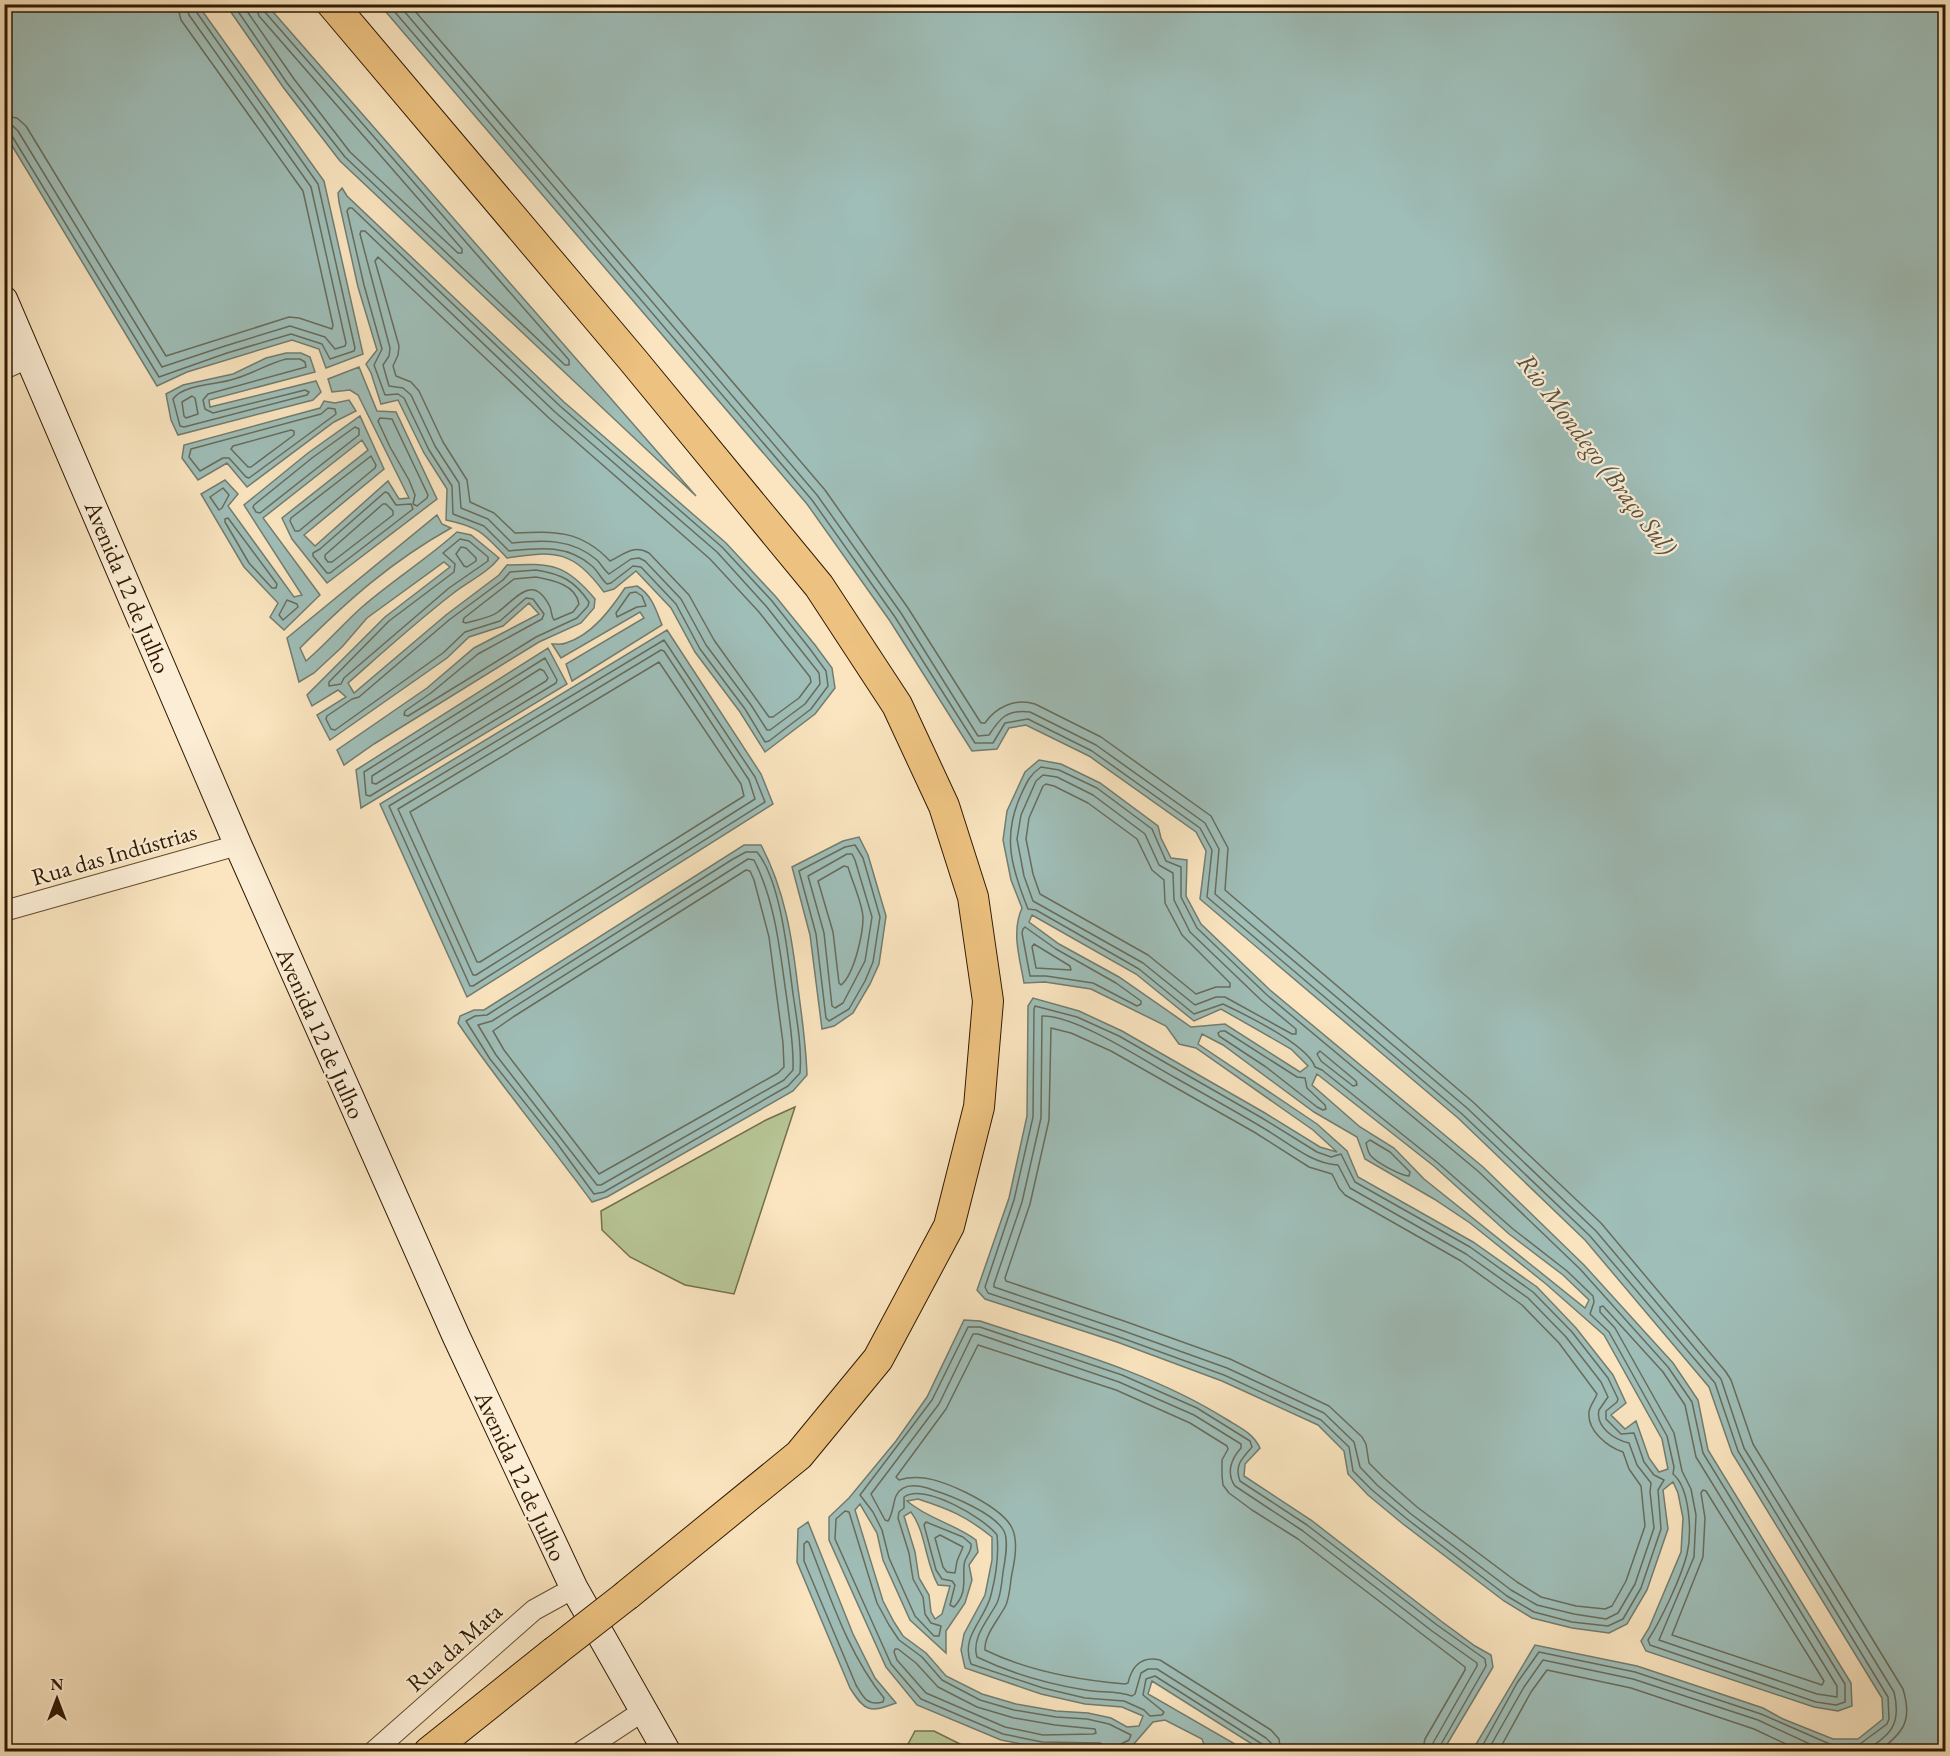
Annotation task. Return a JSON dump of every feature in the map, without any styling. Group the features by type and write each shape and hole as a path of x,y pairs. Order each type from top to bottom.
{"main road":[{"path":"332,4 632,359 819,586 897,705 944,806 973,897 988,1001 980,1107 949,1226 878,1359 799,1455 429,1752"},
{"name":"Avenida 12 de Julho","path":"4,300 238,845 451,1325 574,1588 668,1752"}],"street":[{"path":"4,369 30,357"},
{"name":"Rua das Indústrias","path":"4,911 238,845"},
{"name":"Rua da Mata","path":"373,1752 534,1610 574,1588"},
{"path":"581,1752 643,1711"}],"green space":[{"path":"795,1107 734,1294 685,1285 630,1257 602,1230 601,1211 766,1120"},
{"path":"915,1731 934,1731 962,1745 981,1751 909,1751 907,1746"}],"water":[{"path":"5,4 198,5 324,181 363,354 326,368 319,349 292,340 187,372 157,386 5,134"},
{"path":"226,5 267,5 696,496 340,161 283,87"},
{"name":"Rio Mondego (Braço Sul)","path":"380,5 1945,5 1945,1751 1539,1752 1535,1749 1534,1752 1472,1751 1535,1645 1637,1666 1763,1708 1783,1719 1833,1739 1858,1739 1883,1719 1882,1698 1732,1453 1709,1387 1585,1240 1458,1118 1200,899 1206,851 1196,832 1089,756 1026,725 1009,728 997,749 972,751 890,621 807,504"},
{"path":"342,188 347,196 564,402 726,543 776,597 832,668 835,688 815,714 765,752 740,712 695,652 671,608 636,571 614,589 604,592 583,568 573,561 551,554 507,558 481,533 446,520 447,489 424,453 398,400 381,404 366,364 377,350 358,287 339,202 338,193"},
{"path":"286,353 301,353 310,357 315,372 209,400 210,407 316,381 321,392 313,400 178,435 171,420 166,394 183,385 233,374 266,358"},
{"path":"359,367 377,411 396,412 437,499 327,583 292,539 282,518 368,450 362,440 263,518 320,595 284,630 270,617 278,603 244,567 201,494 225,480 238,494 228,506 294,597 302,595 244,505 308,453 360,416 384,469 304,535 315,546 388,481 399,499 409,498 358,395 350,390 332,392 328,379"},
{"path":"349,400 356,411 334,422 247,487 227,463 198,480 182,458 184,445 320,408 324,401 335,403"},
{"path":"437,515 442,524 451,528 409,554 371,582 336,614 300,648 306,661 362,607 457,532 471,535 499,558 489,569 424,616 348,683 354,693 446,615 499,575 507,565 547,566 566,572 585,587 595,599 594,608 581,623 539,642 344,765 337,750 427,688 474,648 539,614 529,603 503,626 469,637 447,658 330,740 317,715 346,697 338,690 312,706 307,695 385,617 450,567 444,562 367,618 342,647 314,673 299,682 287,638"},
{"path":"637,586 650,598 662,625 572,681 566,664 644,618 640,612 561,658 552,644 564,644 584,634 607,613 625,588"},
{"path":"667,630 761,774 773,804 467,997 380,804"},
{"path":"548,648 567,684 361,808 356,770"},
{"path":"1039,760 1061,764 1100,783 1158,826 1171,858 1187,860 1186,896 1201,924 1270,990 1483,1167 1584,1265 1673,1363 1698,1400 1708,1450 1851,1683 1852,1706 1838,1711 1814,1707 1646,1651 1641,1641 1649,1628 1681,1552 1683,1518 1678,1493 1673,1482 1663,1490 1668,1529 1647,1590 1627,1624 1609,1633 1572,1628 1532,1618 1504,1601 1368,1495 1348,1474 1344,1451 1318,1425 1222,1381 1117,1342 985,1299 977,1290 1009,1198 1027,1116 1028,1006 1033,998 1079,1011 1122,1031 1320,1147 1337,1152 1313,1130 1196,1048 1179,1044 1166,1026 1091,989 1045,982 1024,983 1017,936 1022,908 1011,880 1003,840 1007,811 1025,772","holes":["1032,915 1136,974 1194,1021 1221,1009 1291,1049 1308,1066 1300,1072 1225,1024 1191,1027 1119,977 1059,944 1029,922","1202,1034 1223,1045 1314,1112 1357,1137 1365,1159 1470,1223 1546,1284 1604,1335 1662,1439 1668,1469 1659,1472 1649,1458 1636,1421 1625,1429 1611,1415 1626,1403 1613,1375 1576,1328 1537,1287 1473,1242 1358,1177 1347,1151 1317,1124 1198,1044","1317,1074 1435,1167 1509,1234 1563,1275 1589,1300 1585,1308 1424,1179 1394,1148 1360,1127 1312,1085"]},
{"path":"859,837 868,855 886,916 879,964 853,1013 834,1026 822,1029 810,935 792,867 843,841"},
{"path":"744,845 761,845 782,897 793,951 804,1031 807,1075 793,1091 607,1197 592,1202 474,1046 458,1023 460,1016 474,1010 484,1010"},
{"path":"964,1320 980,1321 1075,1352 1168,1388 1197,1402 1250,1434 1260,1448 1245,1464 1244,1476 1311,1520 1441,1621 1491,1655 1493,1667 1443,1751 1263,1751 1152,1681 1148,1694 1247,1751 1206,1751 1202,1739 1165,1720 1153,1722 1132,1746 1119,1750 1086,1747 1042,1748 1001,1740 917,1705 886,1667 829,1540 829,1517 849,1498 896,1441 927,1397","holes":["918,1499 957,1514 992,1537 992,1560 985,1595 964,1634 961,1650 965,1668 1041,1694 1085,1704 1122,1707 1143,1716 1139,1726 1127,1727 1111,1718 1016,1704 982,1694 946,1676 926,1653 903,1636 883,1601 855,1510 860,1504 877,1533 883,1560 910,1620 946,1653 946,1631 965,1603 972,1580 969,1565 978,1552 976,1540 907,1501","911,1512 920,1529 930,1567 938,1585 950,1586 942,1614 935,1619 931,1612 929,1595 919,1578 915,1552 904,1516"]},
{"path":"808,1522 853,1634 875,1678 896,1703 880,1708 869,1708 860,1702 850,1688 797,1562 798,1529"}]}
